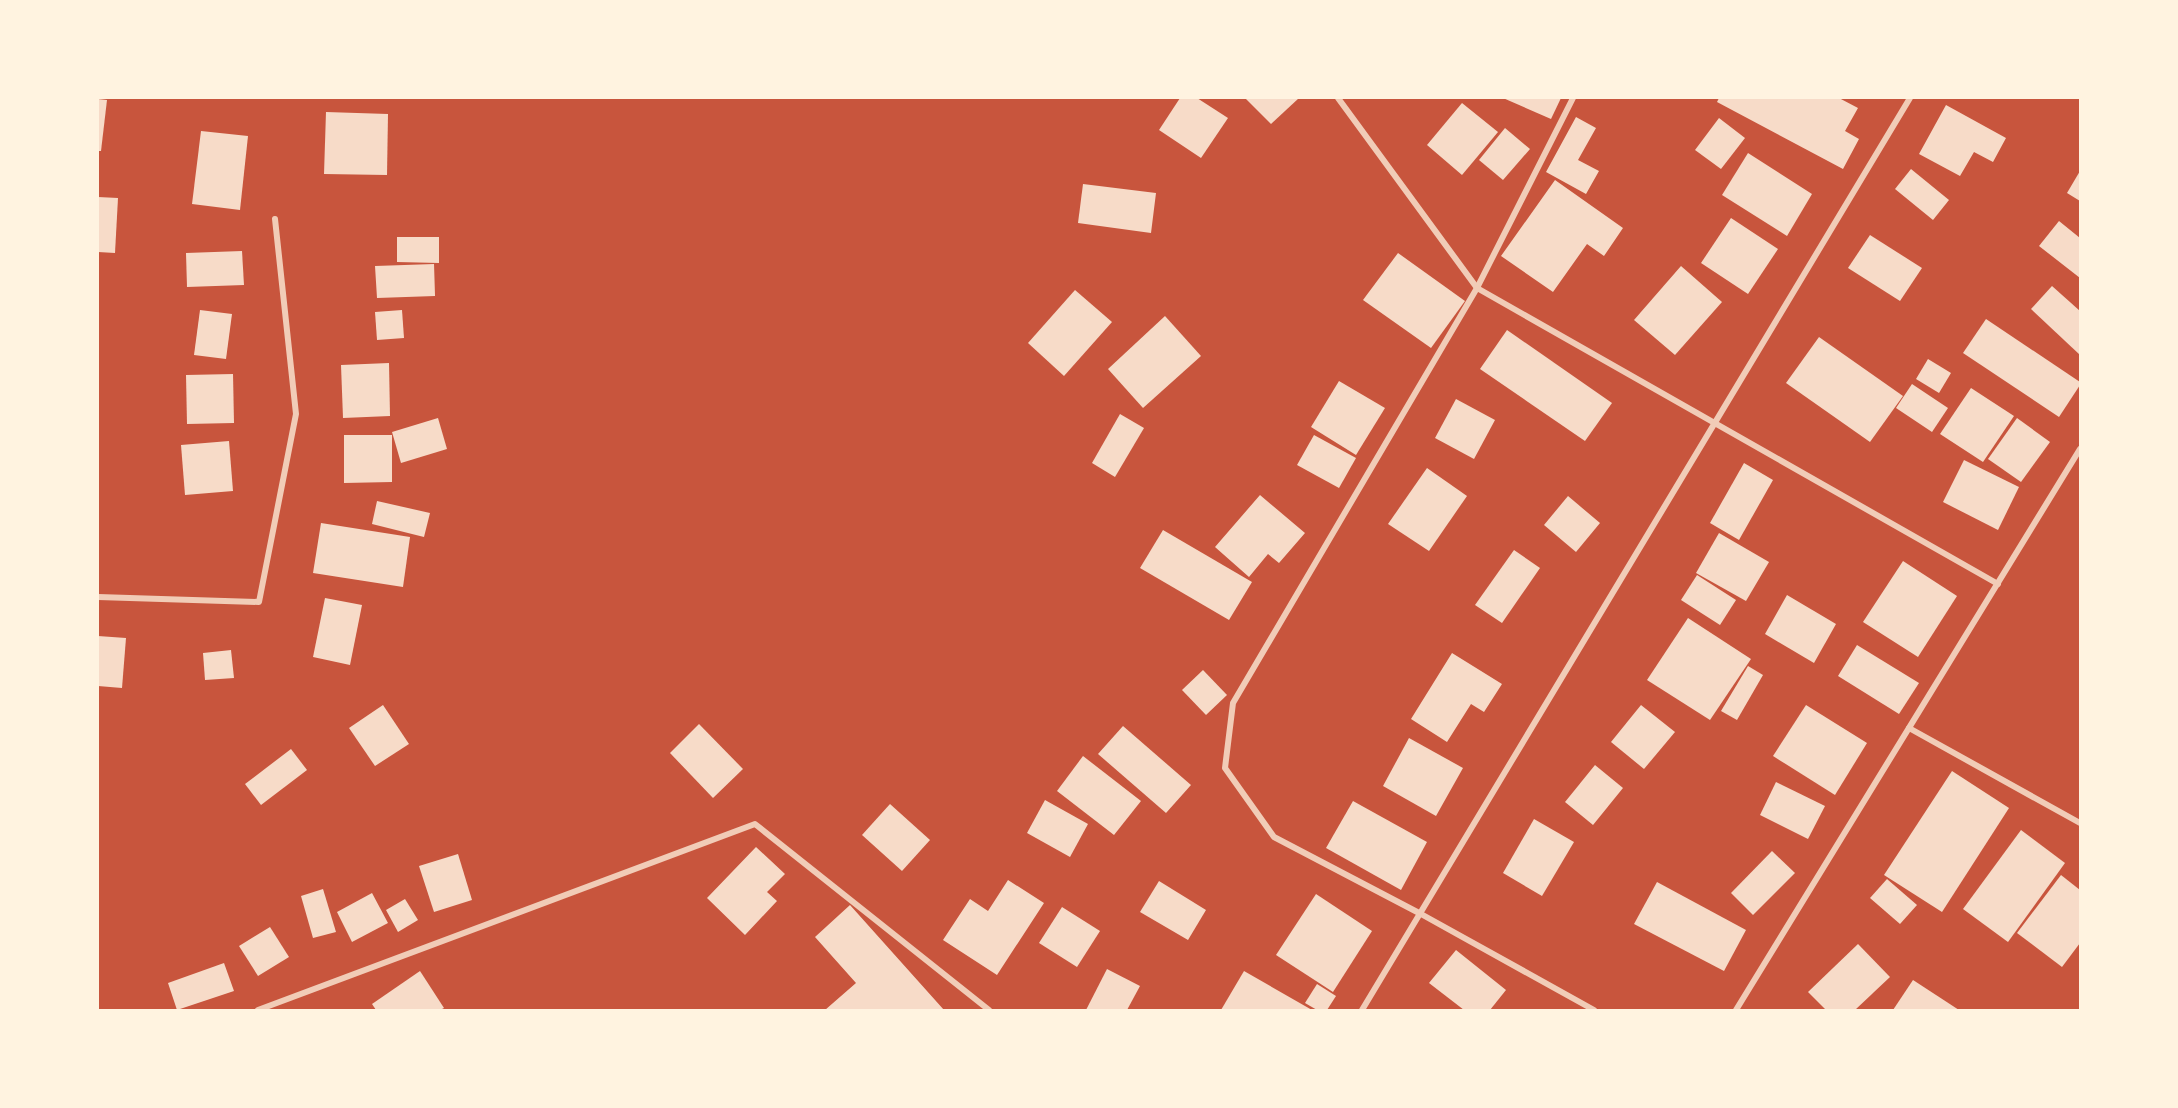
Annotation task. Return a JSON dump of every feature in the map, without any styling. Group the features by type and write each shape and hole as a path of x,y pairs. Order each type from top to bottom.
{"street":[{"path":"1338,98 1477,288 1998,584"},
{"path":"1573,98 1477,288 1233,703 1225,768 1274,837 1420,914 1594,1011"},
{"path":"1362,1011 1910,98"},
{"path":"98,597 259,602 296,414 275,219"},
{"path":"1736,1011 2080,449"},
{"path":"1909,729 2080,823"},
{"path":"258,1011 754,824 989,1011"}],"building":[{"path":"1180,98 1197,98 1228,118 1201,158 1159,130"},
{"path":"1245,98 1299,98 1271,124"},
{"path":"1503,98 1561,98 1551,119"},
{"path":"1719,98 1839,98 1858,108 1845,131 1859,139 1843,169 1717,102"},
{"path":"98,99 107,100 101,151 98,151"},
{"path":"1462,103 1498,132 1462,175 1427,145"},
{"path":"1946,105 2006,138 1993,162 1974,152 1960,176 1919,154"},
{"path":"326,112 388,114 387,175 324,174"},
{"path":"1576,117 1596,128 1578,160 1599,171 1586,194 1546,172"},
{"path":"1719,118 1745,138 1721,169 1695,150"},
{"path":"1505,128 1530,149 1503,180 1479,160"},
{"path":"201,131 248,136 240,210 192,204"},
{"path":"1748,153 1812,194 1787,236 1722,195"},
{"path":"1911,169 1949,200 1933,220 1895,189"},
{"path":"2080,171 2080,201 2067,193"},
{"path":"1555,180 1623,228 1604,256 1587,244 1553,292 1501,256"},
{"path":"1083,184 1156,193 1151,233 1078,223"},
{"path":"98,197 118,198 115,253 98,252"},
{"path":"1731,218 1778,249 1748,294 1701,263"},
{"path":"2059,221 2080,238 2080,278 2039,246"},
{"path":"1870,235 1922,268 1900,301 1848,268"},
{"path":"397,237 439,237 439,263 397,262"},
{"path":"242,251 244,285 187,287 186,253"},
{"path":"1398,253 1465,301 1431,348 1363,300"},
{"path":"434,264 435,296 377,298 375,266"},
{"path":"1681,266 1722,302 1675,355 1634,320"},
{"path":"2052,286 2080,311 2080,355 2031,309"},
{"path":"1075,290 1112,322 1064,376 1028,343"},
{"path":"200,310 232,314 226,359 194,355"},
{"path":"402,310 404,338 377,340 375,312"},
{"path":"1165,316 1201,356 1143,408 1108,369"},
{"path":"1986,319 2080,382 2059,417 1963,353"},
{"path":"1507,330 1612,403 1585,441 1480,369"},
{"path":"1819,337 1903,396 1870,442 1786,383"},
{"path":"1928,359 1951,373 1939,393 1916,379"},
{"path":"389,363 390,416 343,418 341,365"},
{"path":"233,374 234,423 187,424 186,375"},
{"path":"1339,381 1385,408 1356,455 1311,427"},
{"path":"1912,384 1948,408 1932,432 1896,408"},
{"path":"1971,388 2014,416 1983,462 1940,434"},
{"path":"1456,399 1495,420 1474,459 1435,438"},
{"path":"1120,414 1144,428 1115,477 1092,463"},
{"path":"438,418 447,449 401,463 392,432"},
{"path":"2017,418 2050,442 2021,482 1988,459"},
{"path":"344,435 392,435 392,482 344,483"},
{"path":"1314,435 1356,458 1339,488 1297,465"},
{"path":"229,441 233,491 185,495 181,445"},
{"path":"1964,460 2019,487 1998,530 1943,502"},
{"path":"1744,463 1773,480 1739,540 1710,523"},
{"path":"1427,468 1467,496 1429,551 1388,524"},
{"path":"1260,495 1305,533 1279,563 1268,554 1249,577 1215,547"},
{"path":"1568,496 1600,523 1576,552 1544,525"},
{"path":"377,501 430,513 424,537 372,524"},
{"path":"321,523 410,537 403,587 313,573"},
{"path":"1163,530 1252,582 1229,620 1140,568"},
{"path":"1719,533 1769,562 1746,601 1696,573"},
{"path":"1514,550 1540,568 1502,623 1475,605"},
{"path":"1903,561 1957,596 1918,657 1863,622"},
{"path":"1697,575 1736,600 1720,625 1681,600"},
{"path":"1787,595 1836,624 1814,663 1765,634"},
{"path":"325,598 362,605 350,665 313,657"},
{"path":"1688,618 1751,659 1710,720 1647,680"},
{"path":"98,636 126,638 122,688 98,686"},
{"path":"1857,645 1919,683 1899,714 1838,676"},
{"path":"231,650 234,678 205,680 203,653"},
{"path":"1452,653 1502,684 1484,712 1471,704 1447,742 1411,719"},
{"path":"1748,666 1763,675 1737,720 1721,711"},
{"path":"1203,670 1227,695 1206,715 1182,690"},
{"path":"383,705 409,744 375,766 349,728"},
{"path":"1641,705 1675,732 1644,769 1611,742"},
{"path":"1806,705 1867,743 1835,795 1773,756"},
{"path":"699,724 743,769 713,798 670,753"},
{"path":"1123,726 1191,785 1166,813 1098,754"},
{"path":"1409,738 1463,768 1436,816 1383,786"},
{"path":"291,749 307,770 261,805 245,784"},
{"path":"1083,756 1141,801 1114,835 1057,791"},
{"path":"1595,765 1623,788 1593,825 1565,802"},
{"path":"1952,771 2009,808 1942,912 1884,875"},
{"path":"1776,782 1825,806 1808,839 1760,815"},
{"path":"1045,800 1088,824 1070,857 1027,833"},
{"path":"1353,801 1427,842 1401,890 1326,848"},
{"path":"890,804 930,840 902,871 862,835"},
{"path":"1534,819 1574,842 1542,896 1503,873"},
{"path":"2021,830 2065,863 2008,942 1963,909"},
{"path":"756,847 785,874 767,892 777,901 745,935 707,898"},
{"path":"1772,851 1795,873 1753,915 1731,893"},
{"path":"458,854 472,900 434,912 419,866"},
{"path":"2061,875 2080,890 2080,943 2062,967 2017,933"},
{"path":"1887,879 1917,905 1900,924 1870,898"},
{"path":"1008,880 1044,903 997,975 943,940 970,899 988,911"},
{"path":"1159,881 1206,910 1188,940 1140,912"},
{"path":"1657,882 1746,930 1724,971 1634,924"},
{"path":"323,889 336,932 313,938 301,896"},
{"path":"372,893 388,923 352,942 337,912"},
{"path":"1316,894 1372,931 1333,992 1276,955"},
{"path":"405,899 418,920 398,932 386,910"},
{"path":"850,905 944,1010 825,1010 856,983 815,937"},
{"path":"1062,907 1100,931 1077,967 1039,943"},
{"path":"270,927 289,957 258,976 239,946"},
{"path":"1858,944 1890,977 1855,1010 1826,1010 1808,992"},
{"path":"1456,950 1506,990 1490,1010 1464,1010 1429,983"},
{"path":"224,963 234,991 177,1010 168,983"},
{"path":"1107,969 1140,986 1127,1010 1086,1010"},
{"path":"420,971 444,1008 440,1010 376,1010 372,1004"},
{"path":"1244,971 1312,1010 1221,1010"},
{"path":"1913,980 1959,1010 1893,1010"},
{"path":"1317,984 1336,996 1327,1010 1317,1010 1305,1003"}]}
